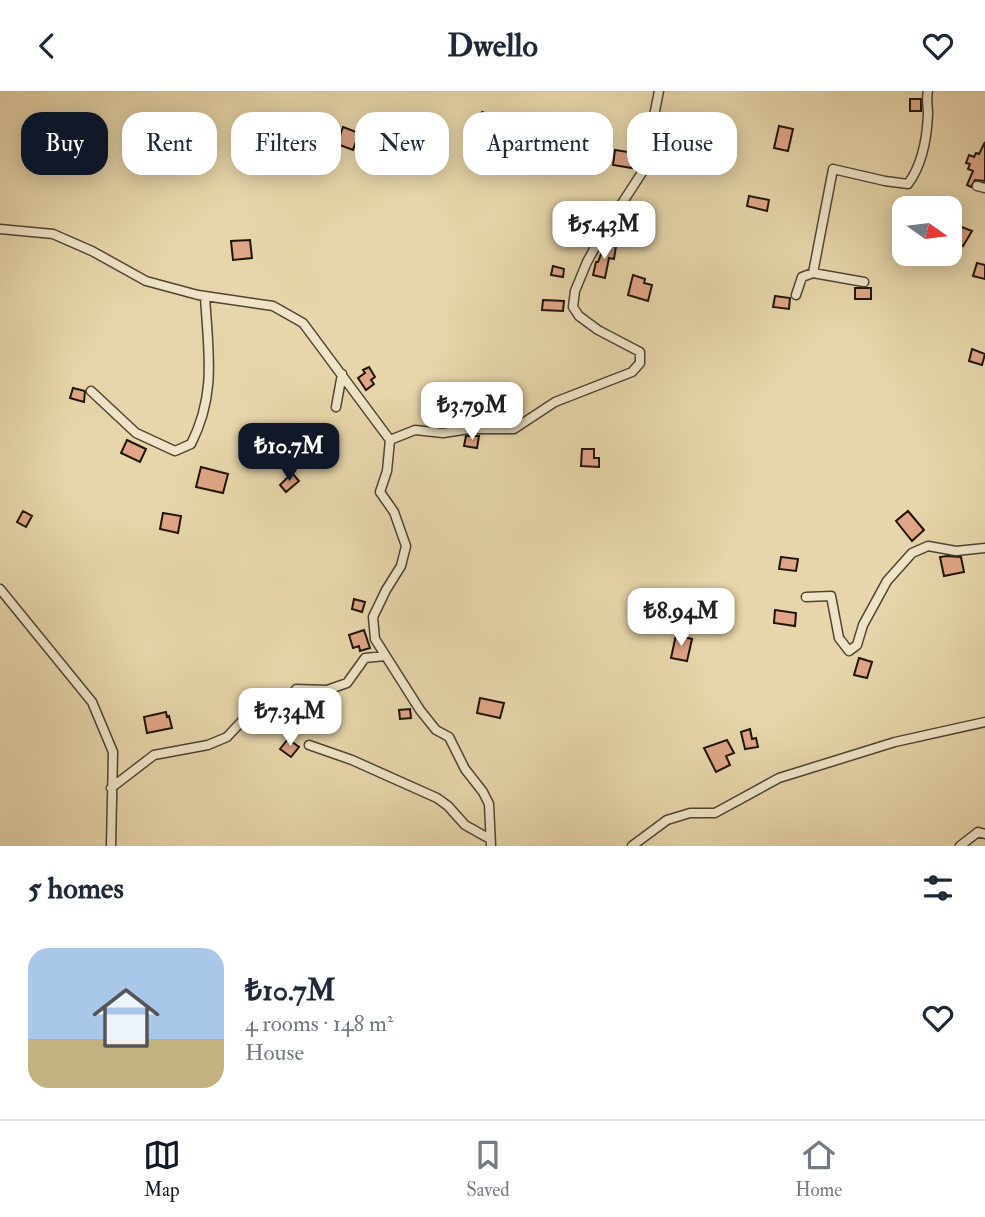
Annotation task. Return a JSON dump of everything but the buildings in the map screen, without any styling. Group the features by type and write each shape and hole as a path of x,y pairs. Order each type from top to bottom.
{"street":[{"path":"390,440 415,430 443,433 469,429 514,429 555,403 632,372 640,363 640,352 598,330 579,316 573,307 575,291 587,261 643,171 659,91"},
{"path":"813,273 833,169 908,184 916,173 923,150 928,91"},
{"path":"0,229 53,234 92,251 146,281 205,296 273,306 303,323 390,440 387,471 380,492 394,513 406,546 401,566 373,617 375,639 420,710 436,730 449,737 465,769 483,792 489,804 490,842"},
{"path":"796,295 802,277 813,273 864,282"},
{"path":"91,391 136,433 176,451 191,445 205,412 210,378 205,296"},
{"path":"336,407 342,374"},
{"path":"806,597 831,596 839,638 849,651 857,645 863,625 887,581 912,553 928,546 956,551 985,548"},
{"path":"0,589 92,702 113,752 111,846"},
{"path":"111,788 154,755 208,745 227,737 242,721 266,724 279,717 296,689 327,690 347,683 365,659 385,656"},
{"path":"632,846 667,820 690,813 715,813 779,778 895,741 985,722"},
{"path":"309,745 352,760 437,799 448,806 465,825 490,842"},
{"path":"960,846 978,832 985,834"}]}
